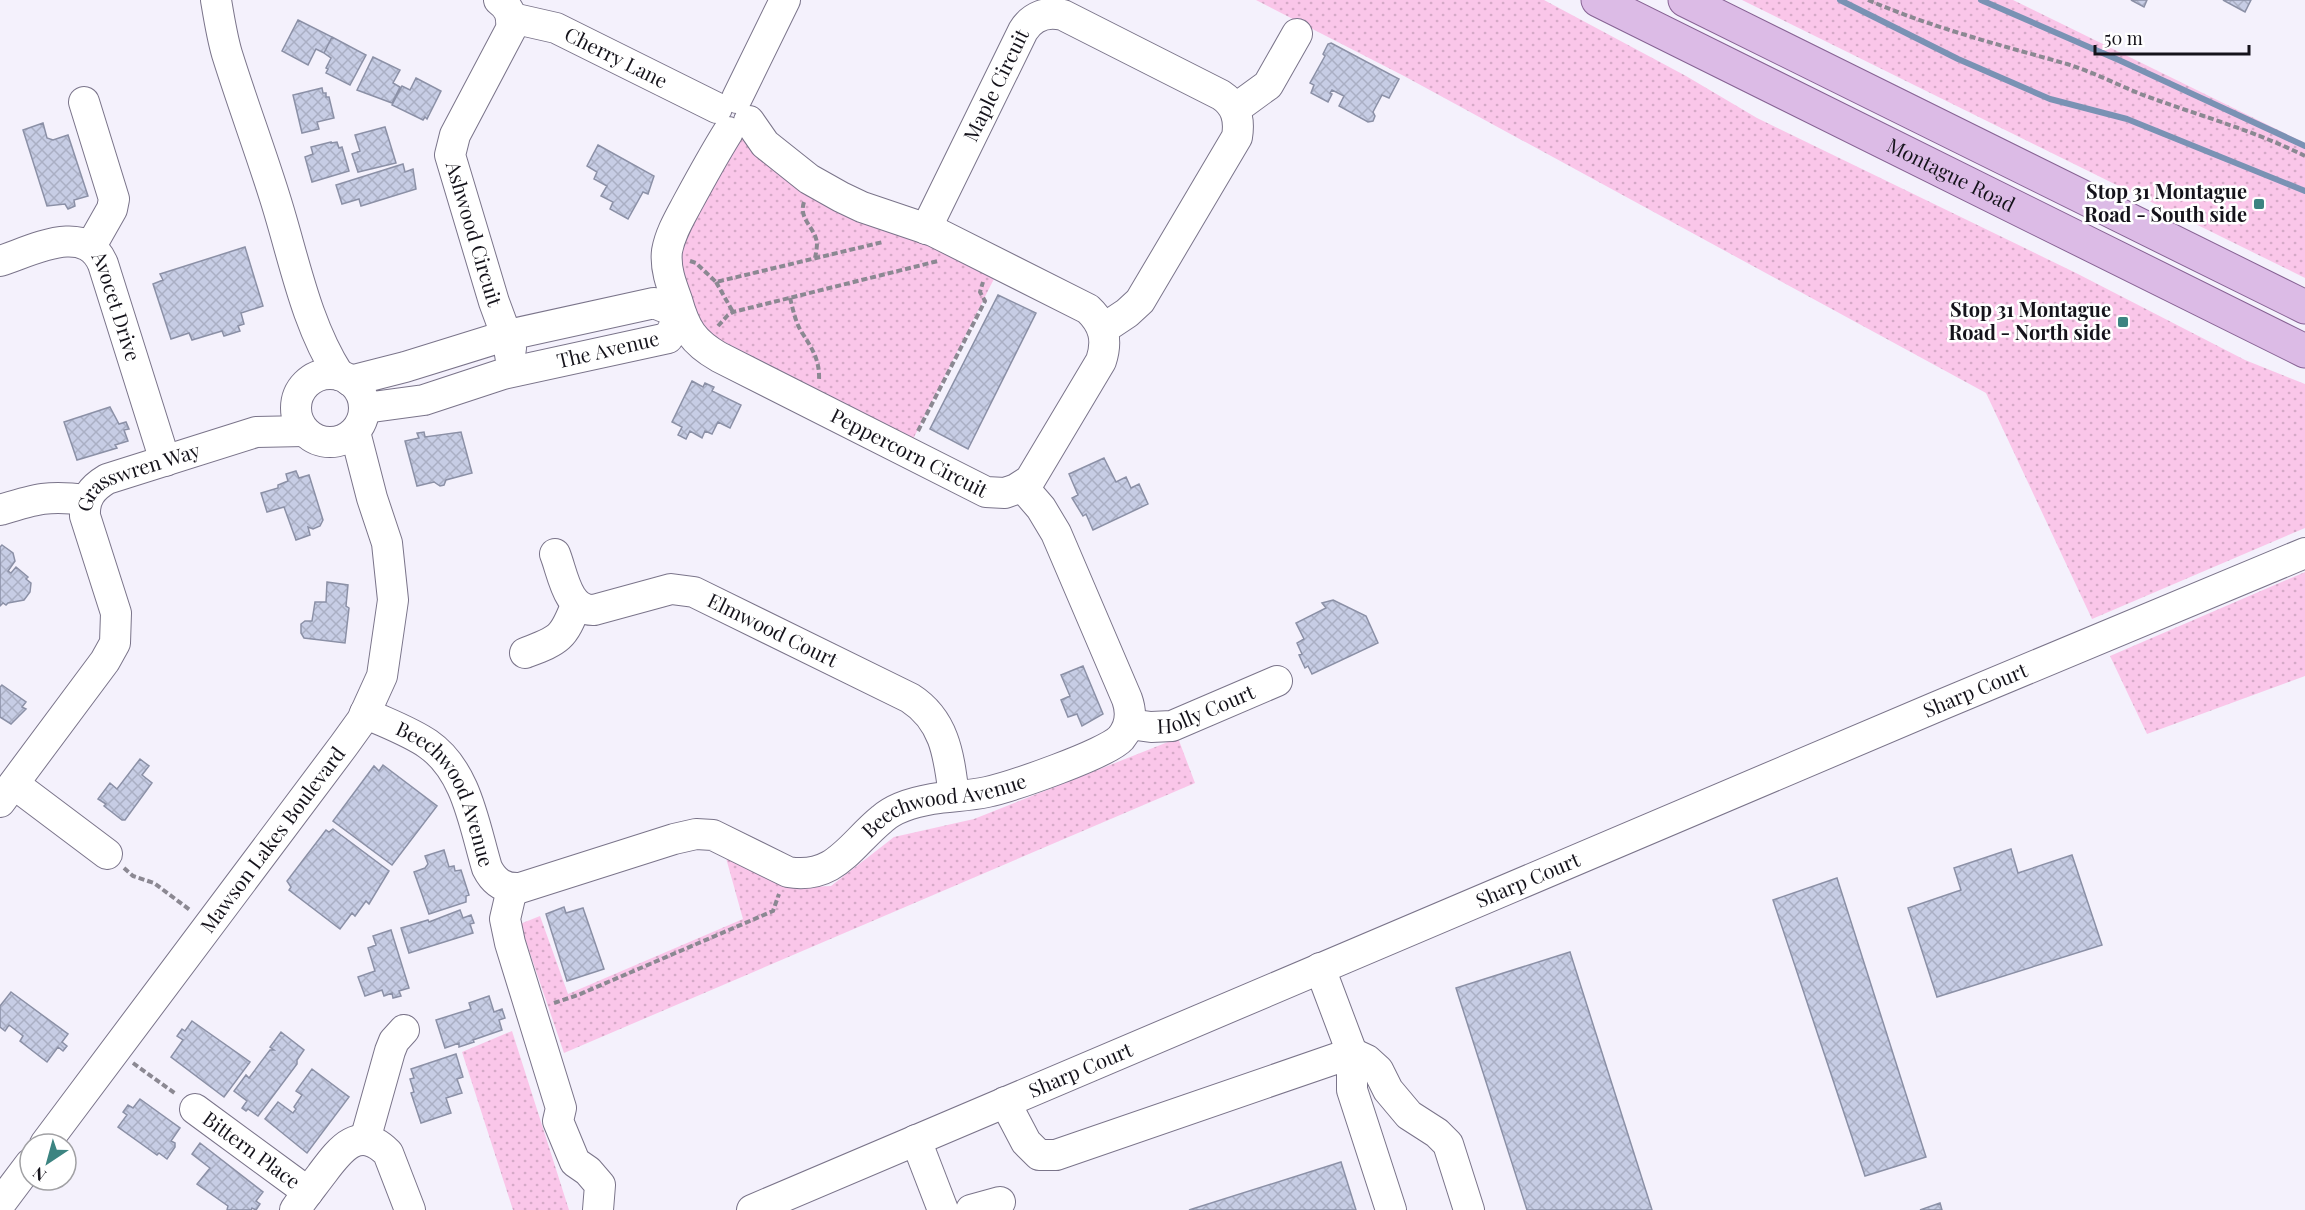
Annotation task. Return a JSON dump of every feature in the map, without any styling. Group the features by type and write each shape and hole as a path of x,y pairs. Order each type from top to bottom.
{"main road":[{"name":"Montague Road","path":"1598,0 2304,350"},
{"name":"Montague Road","path":"1685,0 2305,307"}],"street":[{"path":"216,0 227,53 260,148 307,309 328,359 345,378 356,386 362,396 360,420 343,440 307,416"},
{"path":"236,0 260,148"},
{"path":"785,0 733,115 765,144 823,188 862,207 926,228 1015,272 1088,309 1095,315 1103,329 1105,345 1101,361 1037,470 1022,486 1041,508 1056,533 1127,699 1130,708 1129,724"},
{"name":"Cherry Lane","path":"506,9 556,28 733,115"},
{"name":"Ashwood Circuit","path":"503,374 510,360 512,348 494,302 450,155 455,135 510,29 506,9"},
{"name":"Maple Circuit","path":"926,228 1023,31 1028,9 1063,15 1221,95 1235,109"},
{"path":"1103,329 1127,314 1140,301 1237,137 1238,120 1235,109 1268,85 1297,34"},
{"path":"84,102 114,199 112,208 91,246"},
{"name":"Peppercorn Circuit","path":"733,115 673,231 667,256 668,270 688,330 703,347 986,492 1005,493 1022,486"},
{"name":"Avocet Drive","path":"0,261 64,241 81,241 91,246 103,264 165,461"},
{"name":"The Avenue","path":"345,378 390,372 508,335 654,303 681,314 668,338 503,374 360,420"},
{"path":"307,309 307,416"},
{"path":"307,416 312,378 322,374 345,378"},
{"name":"Grasswren Way","path":"107,854 7,793 105,661 114,643 116,614 85,516 86,500 91,490 107,479 307,416"},
{"name":"Mawson Lakes Boulevard","path":"307,416 372,498"},
{"name":"Mawson Lakes Boulevard","path":"54,1132 344,745 365,712 382,676 393,600 387,543 372,498 360,420"},
{"path":"0,510 52,497 86,500"},
{"name":"Sharp Court","path":"752,1210 2305,553"},
{"path":"525,653 552,643 560,637 568,626 576,605 555,554"},
{"name":"Elmwood Court","path":"576,605 586,610 594,610 671,589 694,592 910,698 924,708 935,721 950,758 954,796"},
{"name":"Holly Court","path":"1129,724 1151,727 1172,726 1277,681"},
{"name":"Beechwood Avenue","path":"365,712 425,743 447,763 462,786 491,877 497,883 512,889 674,839 702,833 713,836 781,869 800,874 815,873 832,866 883,818 899,808 930,799 986,793 1061,768 1113,745 1123,735 1129,724"},
{"name":"Beechwood Avenue","path":"512,889 505,919 510,943 561,1108 558,1121 575,1162 588,1171 600,1185 598,1210"},
{"path":"1320,968 1352,1053 1352,1090 1391,1210"},
{"path":"365,1140 387,1059 394,1041 404,1029"},
{"path":"1005,1102 1026,1142 1039,1155 1056,1155 1352,1053 1367,1060 1378,1070 1388,1090 1409,1115 1437,1133 1448,1144 1469,1210"},
{"name":"Bittern Place","path":"195,1109 302,1201"},
{"path":"302,1201 342,1149 358,1140 365,1140 382,1146 388,1152 410,1210"},
{"path":"915,1140 943,1210"},
{"path":"0,1204 18,1180"},
{"path":"971,1210 1000,1202"}],"path":[{"path":"1868,0 1906,16 1960,34 2070,65 2143,94 2273,140 2305,156"},
{"path":"806,199 802,206 803,217 817,243 815,258"},
{"path":"716,282 887,241"},
{"path":"667,256 696,263 716,282 733,312"},
{"path":"703,347 715,329 733,312 939,261"},
{"path":"920,441 918,431 985,301 980,292 985,274 1001,276 1015,272"},
{"path":"790,298 796,321 809,340 820,371 819,384 810,402"},
{"path":"107,854 133,876 154,882 209,925"},
{"path":"547,1005 578,996 773,911 782,884"},
{"path":"116,1050 195,1109"}],"shaded area":[{"path":"1256,0 1544,0 1686,76 1757,118 2076,273 2245,360 2305,384 2305,528 2092,619 1986,393 1404,76"},
{"path":"1742,0 2013,0 2305,143 2305,278"},
{"path":"734,133 765,144 1001,265 907,451 719,357 668,270"},
{"path":"2305,572 2305,676 2147,734 2110,656"},
{"path":"1178,738 1195,783 564,1053 520,924 540,916 568,994 743,919 726,858 790,888 831,886 894,837 974,819"},
{"path":"512,1031 569,1210 513,1210 462,1052"}],"building":[{"path":"2131,0 2147,0 2144,7"},
{"path":"2223,0 2251,0 2245,12"},
{"path":"298,20 332,37 324,53 316,49 308,65 282,51"},
{"path":"332,37 366,55 350,85 326,73 331,58 324,53"},
{"path":"1331,43 1399,79 1389,98 1382,95 1373,112 1375,116 1373,121 1368,122 1339,106 1344,96 1332,90 1328,102 1311,93 1314,85 1310,83 1325,56 1323,54 1328,44"},
{"path":"373,57 400,70 393,83 400,87 392,103 357,90"},
{"path":"416,78 441,91 427,119 425,117 423,120 392,105 402,86 410,90"},
{"path":"322,88 326,97 329,97 334,118 317,122 319,129 302,133 293,95"},
{"path":"43,123 47,138 53,140 68,135 88,196 74,200 75,206 68,209 65,204 47,206 23,130"},
{"path":"385,127 396,163 358,172 352,154 360,151 355,135"},
{"path":"337,142 339,148 342,147 349,171 312,182 305,157 313,154 311,147"},
{"path":"598,145 654,176 648,194 643,192 628,219 610,209 613,202 601,196 607,186 594,179 597,172 587,166"},
{"path":"403,164 405,172 413,169 416,189 361,206 359,199 342,204 336,185"},
{"path":"245,247 263,306 241,313 244,324 238,326 240,331 224,336 222,331 192,340 189,333 171,339 153,284 163,280 160,274"},
{"path":"998,295 1036,313 968,449 930,429"},
{"path":"692,381 703,387 705,383 714,387 712,391 741,405 730,428 718,422 712,434 705,431 702,438 690,431 686,439 678,435 682,427 672,422"},
{"path":"110,407 119,424 126,422 129,429 124,430 128,441 115,445 117,448 77,460 64,422"},
{"path":"424,432 425,437 461,432 472,473 446,480 444,485 440,486 434,482 417,486 405,441 419,438 417,433"},
{"path":"1104,458 1116,482 1126,477 1131,488 1139,484 1148,504 1093,530 1086,514 1083,516 1072,498 1078,495 1069,474"},
{"path":"296,471 299,478 309,475 323,520 320,526 313,529 308,527 310,535 296,540 284,507 267,512 261,493 278,488 278,485 288,481 286,474"},
{"path":"2,545 13,553 15,561 8,571 11,573 16,567 28,577 26,579 31,583 30,592 24,600 6,605 3,603 0,606 0,547"},
{"path":"327,582 348,585 346,606 349,608 345,643 304,638 301,633 301,624 305,621 312,621 315,602 326,602"},
{"path":"1333,600 1366,616 1378,643 1312,674 1308,666 1305,668 1299,655 1302,654 1297,643 1304,639 1296,623 1326,608 1322,603"},
{"path":"1083,666 1103,714 1082,726 1077,714 1068,717 1061,700 1070,696 1061,675"},
{"path":"2,685 26,702 22,707 26,709 11,724 0,717 0,687"},
{"path":"140,759 149,766 142,775 152,783 125,820 122,820 98,799 110,783 117,789"},
{"path":"383,765 437,806 392,865 333,821 374,766 379,771"},
{"path":"333,829 389,871 369,904 366,901 355,916 352,913 340,929 289,890 291,887 287,881 326,830 329,832"},
{"path":"2011,849 2018,873 2072,855 2102,945 1937,997 1908,908 1961,890 1954,868"},
{"path":"444,850 449,867 454,866 455,871 461,870 469,895 466,896 466,902 429,914 414,872 425,868 428,864 425,856"},
{"path":"1837,878 1926,1157 1865,1176 1773,900"},
{"path":"564,907 566,913 583,908 604,969 567,981 546,914"},
{"path":"460,910 463,918 471,915 474,923 470,924 473,933 409,953 401,928 428,920 429,922"},
{"path":"391,930 409,988 399,991 401,996 393,998 392,993 384,996 382,990 365,996 358,977 375,971 368,948 376,945 373,936"},
{"path":"1570,952 1652,1210 1527,1210 1456,988"},
{"path":"11,992 68,1034 62,1042 67,1046 63,1051 58,1047 47,1062 20,1041 23,1036 9,1025 5,1031 0,1027 0,1006"},
{"path":"489,996 494,1012 502,1009 505,1018 499,1020 502,1030 459,1047 459,1043 445,1048 436,1020 471,1009 469,1003"},
{"path":"192,1021 250,1062 224,1097 171,1057 183,1040 177,1036 182,1029 185,1031"},
{"path":"281,1032 304,1050 297,1064 258,1116 242,1108 247,1101 234,1091 246,1075 249,1078 270,1050 274,1050 270,1047"},
{"path":"456,1054 463,1077 457,1079 462,1093 446,1098 451,1113 421,1123 411,1093 414,1092 410,1079 414,1078 411,1069"},
{"path":"312,1069 349,1097 307,1153 265,1119 278,1102 293,1113 302,1095 296,1091"},
{"path":"140,1099 180,1128 171,1141 175,1143 175,1147 167,1159 159,1153 157,1155 118,1127 127,1115 123,1112 128,1105 133,1108"},
{"path":"200,1143 263,1192 256,1201 260,1204 256,1210 252,1208 251,1210 227,1210 228,1206 197,1184 210,1168 192,1154"},
{"path":"1341,1162 1356,1210 1189,1210"},
{"path":"1940,1203 1942,1210 1920,1210"}],"waterway":[{"path":"1840,0 1958,59 2050,99 2127,119 2305,191"},
{"path":"1981,0 2121,61 2305,146"}],"place":[{"name":"Stop 31 Montague Road - South side","path":"2259,204"},
{"name":"Stop 31 Montague Road - North side","path":"2123,322"}]}
